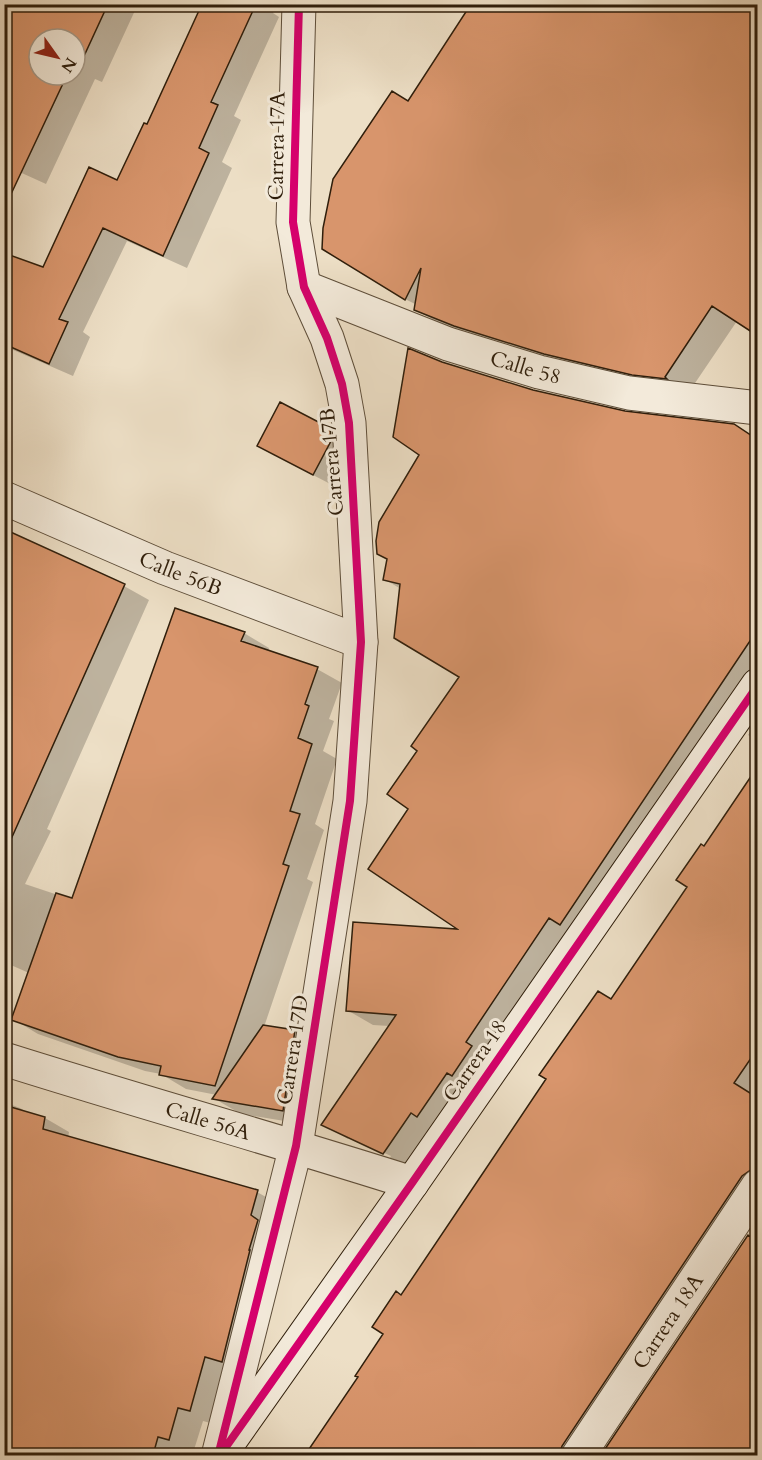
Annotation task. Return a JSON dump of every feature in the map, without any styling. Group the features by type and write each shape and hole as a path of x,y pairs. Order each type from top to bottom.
{"street":[{"name":"Carrera 17A","path":"298,4 293,222 304,287"},
{"name":"Calle 58","path":"304,287 448,344 539,372 629,393 758,408"},
{"name":"Carrera 17B","path":"304,287 327,338 336,365 349,423 361,642"},
{"name":"Calle 56B","path":"4,498 165,568 361,642"},
{"name":"Carrera 17D","path":"219,1455 296,1146 350,801 361,642"},
{"name":"Carrera 18","path":"219,1455 412,1183 758,685"},
{"name":"Calle 56A","path":"4,1059 412,1183"},
{"name":"Carrera 18A","path":"578,1455 758,1186"}],"building":[{"path":"4,4 108,4 87,50 87,27 27,27 27,87 61,87 4,209"},
{"path":"202,4 256,4 211,102 218,105 199,148 209,153 163,256 103,228 59,319 68,322 49,364 4,344 4,253 43,267 89,167 117,180 144,123 147,124"},
{"path":"471,4 758,4 758,336 712,306 665,377 667,379 632,375 544,354 454,326 414,310 421,268 405,300 322,249 323,228 333,179 392,91 408,101"},
{"path":"408,348 442,362 533,390 625,411 734,424 758,440 758,629 560,925 549,918 466,1042 472,1046 452,1076 447,1073 417,1117 411,1113 383,1154 321,1125 396,1015 346,1011 353,922 457,929 368,869 408,809 387,794 417,751 411,746 459,677 394,638 400,584 383,580 387,559 377,554 376,541 379,522 419,455 393,437"},
{"path":"280,402 330,428 331,441 313,475 257,446"},
{"path":"4,529 125,584 4,855"},
{"path":"175,608 245,632 241,641 318,667 305,704 309,706 298,738 312,744 290,811 300,814 283,864 289,866 215,1086 159,1075 161,1066 118,1057 11,1020 56,893 72,898"},
{"path":"758,766 758,1048 734,1083 758,1098 758,1161 742,1176 562,1446 559,1455 305,1455 358,1377 355,1376 383,1334 372,1327 396,1291 401,1295 546,1079 539,1075 598,991 611,999 687,887 676,880 701,844 704,846"},
{"path":"263,1025 295,1030 283,1111 212,1099"},
{"path":"4,1105 45,1117 43,1129 258,1190 251,1215 258,1220 222,1362 205,1357 190,1411 178,1408 169,1440 158,1437 153,1455 4,1455"},
{"path":"748,1235 758,1242 758,1455 601,1455"}],"cycle path":[{"path":"218,1456 296,1146 350,801 361,642 349,423 342,384 327,338 304,287 293,222 299,4"},
{"path":"223,1451 758,685"}]}
